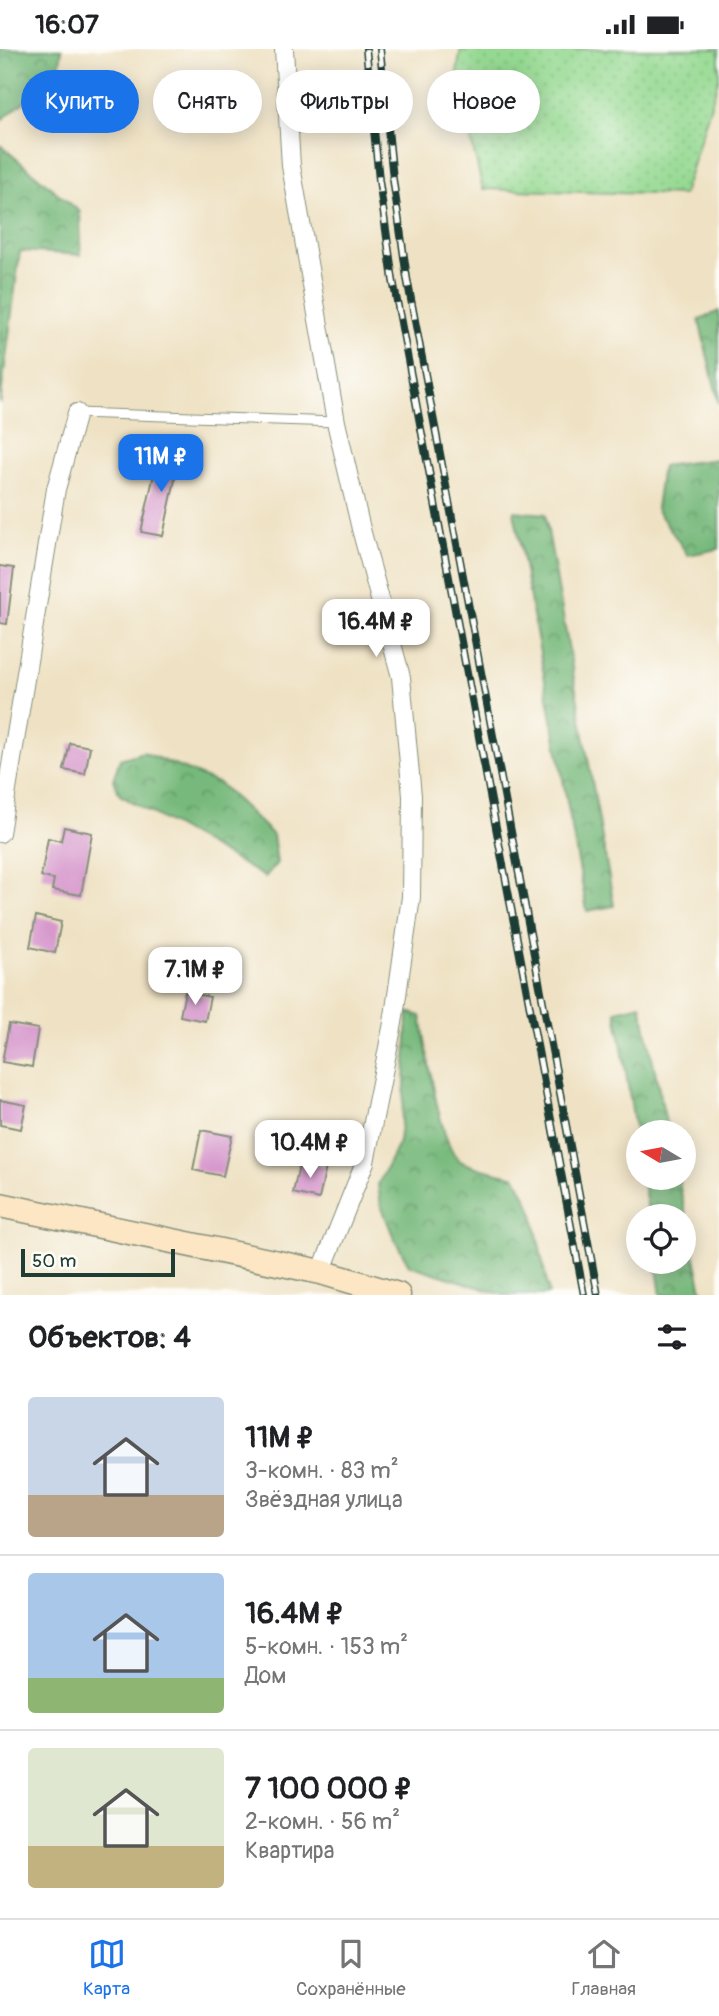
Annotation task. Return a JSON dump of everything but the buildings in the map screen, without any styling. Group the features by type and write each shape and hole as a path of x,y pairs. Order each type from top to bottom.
{"street":[{"path":"284,49 291,166 336,422 361,529 401,677 412,796 411,897 393,1023 365,1162 321,1272"},
{"path":"0,833 56,489 77,413"},
{"path":"0,1205 321,1272 398,1295"}],"lane":[{"path":"77,413 336,422"}],"green space":[{"path":"0,49 62,49 59,70 21,70 21,104 0,121"},
{"path":"461,49 719,49 719,78 683,195 483,189 469,133 540,133 540,70 457,70"},
{"path":"0,145 80,212 81,255 20,251 0,404"},
{"path":"719,311 719,404 699,320"},
{"path":"719,459 719,549 688,555 656,509 662,466"},
{"path":"514,511 545,514 614,906 587,911"},
{"path":"143,752 220,784 273,835 277,863 265,877 120,795 113,780 120,759"},
{"path":"641,1005 665,1120 634,1120 616,1011"},
{"path":"408,1012 421,1016 434,1093 445,1135 452,1150 463,1163 516,1177 532,1209 549,1293 545,1295 503,1295 409,1265 394,1238 381,1206 378,1185 399,1142 405,1086"},
{"path":"644,1190 681,1190 684,1204 647,1204"},
{"path":"696,1262 703,1295 661,1295 658,1274 696,1274"}],"railway":[{"path":"366,49 379,180 393,280 584,1295"},
{"path":"380,49 393,179 407,278 598,1295"}]}
